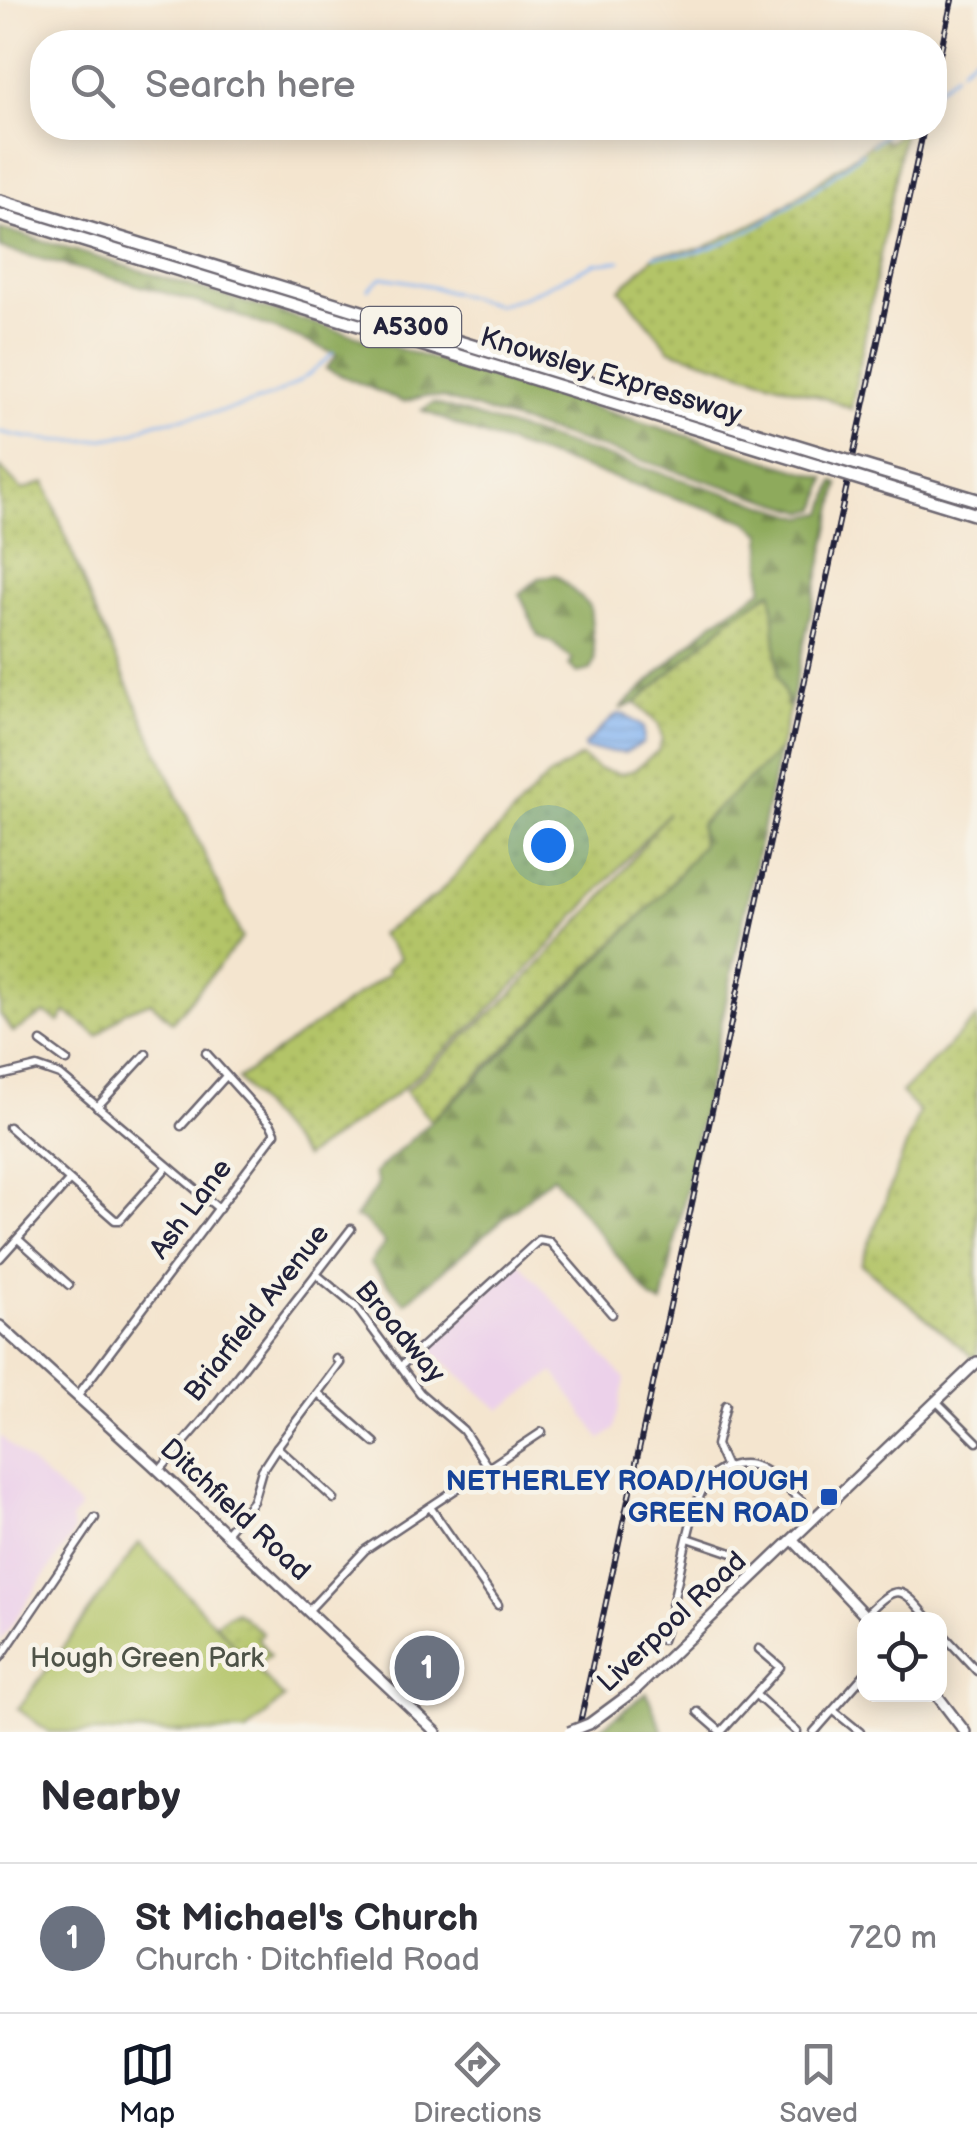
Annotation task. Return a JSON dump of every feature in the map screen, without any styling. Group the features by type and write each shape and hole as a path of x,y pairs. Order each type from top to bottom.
{"highway":[{"name":"Knowsley Expressway","path":"0,201 875,476 977,514"},
{"name":"Knowsley Expressway","path":"0,216 820,459"},
{"name":"Knowsley Expressway","path":"875,476 977,500"}],"street":[{"path":"41,1042 68,1061"},
{"path":"50,1070 58,1054"},
{"path":"97,1107 146,1054"},
{"name":"Ash Lane","path":"78,1394 275,1134 206,1054"},
{"path":"0,1076 37,1067 50,1070 219,1210"},
{"path":"181,1126 226,1076"},
{"path":"9,1127 115,1220 120,1220 167,1167"},
{"path":"0,1258 70,1180"},
{"name":"Briarfield Avenue","path":"160,1470 351,1229"},
{"path":"18,1240 69,1285"},
{"path":"401,1366 538,1240 550,1242 612,1314"},
{"name":"Broadway","path":"316,1274 356,1307 420,1393 463,1430 487,1466"},
{"name":"Ditchfield Road","path":"0,1326 160,1470 436,1732"},
{"path":"226,1532 253,1500 262,1470 340,1363 336,1359"},
{"name":"Liverpool Road","path":"569,1732 589,1724 635,1690 977,1362"},
{"path":"318,1393 372,1441 378,1431"},
{"path":"938,1403 977,1442"},
{"path":"726,1405 716,1445 726,1467"},
{"path":"309,1610 365,1550 542,1432"},
{"path":"277,1447 331,1497 321,1503"},
{"path":"662,1640 688,1538 710,1477 726,1467 748,1464 759,1468 802,1502"},
{"path":"430,1507 498,1605"},
{"path":"0,1658 95,1518"},
{"path":"688,1538 735,1554 756,1574"},
{"path":"793,1540 862,1612"},
{"path":"871,1612 886,1595 898,1590 906,1593 923,1612"},
{"path":"669,1624 679,1628"},
{"path":"947,1638 977,1672"},
{"path":"698,1712 721,1732 780,1668 759,1649"},
{"path":"814,1732 857,1684"},
{"path":"756,1695 798,1732"},
{"path":"942,1702 965,1732"},
{"path":"834,1711 860,1732"}],"shaded area":[{"path":"519,1262 625,1379 614,1430 601,1439 554,1372 500,1410 428,1347"},
{"path":"0,1436 81,1508 71,1520 74,1532 0,1642"}],"green space":[{"path":"877,140 888,143 902,140 851,409 670,350 620,289 657,254 701,249 775,213"},
{"path":"0,228 826,478 818,509 807,512 442,398 425,396 403,402 326,369 337,355 296,337 171,294 0,248"},
{"path":"433,403 804,517 824,513 834,482 839,484 790,707 778,677 772,591 730,619 636,703 620,709 712,623 762,590 762,533 746,521 476,433 422,410"},
{"path":"0,467 22,490 45,482 93,607 242,938 172,1022 151,1002 124,1012 98,1036 66,1012 59,1022 45,1013 13,1032 0,1014"},
{"path":"556,575 590,606 595,660 591,670 577,673 569,665 573,660 538,636 520,594 539,578"},
{"path":"773,591 790,707 779,751 700,824 702,845 661,896 431,1121 405,1091 510,996 604,895 668,813 480,1019 396,1094 304,1158 238,1079 389,973 387,969 400,958 380,934 436,896 547,777 581,757 599,769 621,774 634,770 659,750 659,725 636,703 730,619"},
{"path":"779,751 662,1304 651,1298 553,1176 405,1303 370,1263 385,1243 363,1220 355,1218 378,1184 374,1173 472,1084 661,896 702,845 700,825"},
{"path":"977,1017 974,1358 861,1264 919,1112 901,1093"},
{"name":"Hough Green Park","path":"139,1543 284,1698 247,1732 49,1732 18,1709"},
{"path":"236,1611 262,1633 258,1639 270,1656 254,1667 215,1623"},
{"path":"647,1693 663,1732 595,1732"}],"water":[{"path":"617,714 644,728 643,743 624,753 585,749 584,745"}],"waterway":[{"path":"960,69 977,54"},
{"path":"947,81 955,74"},
{"path":"872,145 878,140"},
{"path":"654,256 696,253 742,234 807,194 863,152"},
{"path":"368,289 382,277 497,305 596,263 621,261"},
{"path":"0,432 65,441 130,434 154,423 231,409 274,395 314,371 333,353"}],"railway":[{"path":"945,30 952,0"},
{"path":"578,1732 921,140"}],"place":[{"name":"NETHERLEY ROAD/HOUGH GREEN ROAD","path":"829,1497"},
{"name":"St Michael's Church","path":"427,1668"}]}
